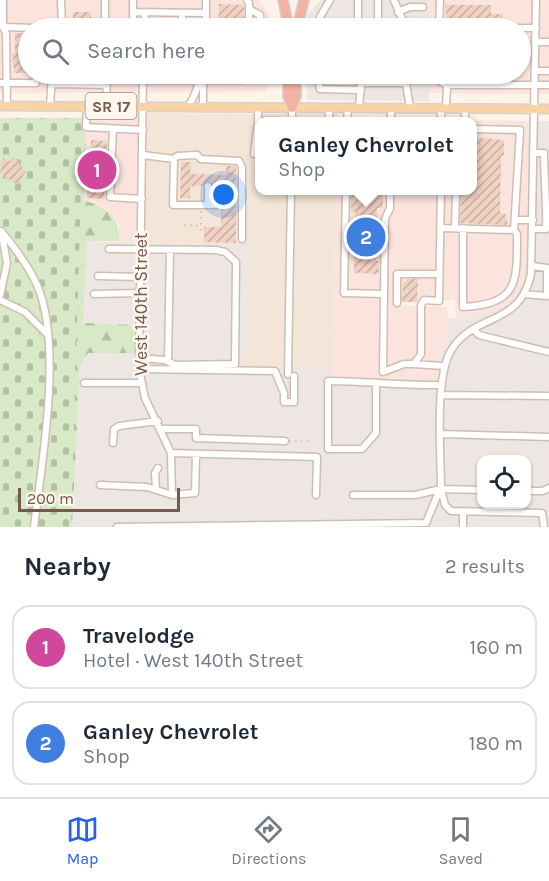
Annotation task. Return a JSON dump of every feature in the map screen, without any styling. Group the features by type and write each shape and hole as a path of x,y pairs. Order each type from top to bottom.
{"highway":[{"path":"283,0 287,18"},
{"path":"300,18 304,0"},
{"path":"288,84 288,96 292,107"},
{"path":"292,107 296,96 296,84"}],"main road":[{"name":"SR 17","path":"4,106 549,109"}],"street":[{"path":"3,0 3,27 6,33 4,106"},
{"path":"62,0 62,18"},
{"path":"105,0 105,18"},
{"path":"133,0 133,18"},
{"path":"206,0 206,18"},
{"path":"247,0 249,18"},
{"path":"320,18 330,0"},
{"path":"358,0 358,18"},
{"path":"378,0 378,18"},
{"path":"394,0 401,18"},
{"path":"439,18 440,0"},
{"path":"536,0 533,229 530,282 524,294 509,311 473,329 451,350 444,366 441,395 441,489 447,509 463,512 542,513 544,527"},
{"path":"398,12 410,7 423,7"},
{"path":"249,9 260,15 260,18"},
{"path":"133,12 206,13"},
{"path":"145,12 145,18"},
{"path":"182,13 182,18"},
{"path":"3,27 18,27"},
{"path":"531,28 536,28"},
{"path":"536,42 549,42"},
{"path":"536,71 549,71"},
{"path":"50,106 52,84 107,85 107,106"},
{"name":"West 140th Street","path":"143,84 139,369 141,383 171,453 172,495"},
{"path":"187,107 193,99 196,84"},
{"path":"203,84 203,107"},
{"path":"319,84 320,89 361,90"},
{"path":"359,107 361,84"},
{"path":"406,84 410,108"},
{"path":"442,117 447,85 549,86"},
{"path":"87,106 86,127 143,130"},
{"path":"258,107 258,117"},
{"path":"279,107 279,117"},
{"path":"292,107 292,117"},
{"path":"347,117 348,107"},
{"path":"329,108 329,117"},
{"path":"391,117 392,108"},
{"path":"465,109 465,117"},
{"path":"113,129 110,197 142,199"},
{"path":"463,228 463,307 487,306 509,291 517,268 517,234 514,230 520,130 477,129"},
{"path":"533,229 546,229 547,188 544,178 544,153 534,153"},
{"path":"143,155 154,155 160,159 197,155 201,159 239,161 242,167 242,239"},
{"path":"174,159 173,205 216,205"},
{"path":"208,186 208,205"},
{"path":"517,187 533,188"},
{"path":"139,369 275,371 284,393 284,402 294,402 291,375 291,195"},
{"path":"346,195 344,293 384,294"},
{"path":"390,195 390,208 385,219 383,372 404,364 444,366"},
{"path":"414,364 420,354 421,305 424,300 439,301 441,195"},
{"path":"455,228 456,195"},
{"path":"516,220 533,220"},
{"path":"441,228 514,230"},
{"path":"1,231 7,263 0,298 37,321 48,335"},
{"path":"1,231 20,255 37,285 46,314 50,364 34,527"},
{"path":"109,249 216,250 225,252 236,262 236,364 175,365 168,361 139,358"},
{"path":"168,361 170,250"},
{"path":"524,294 547,296 547,268 532,266"},
{"path":"397,303 397,274 439,274"},
{"path":"98,276 141,277"},
{"path":"93,294 140,293"},
{"path":"473,329 479,335 549,352"},
{"path":"376,383 376,433 362,449 328,449 328,381 376,383 391,386 442,385"},
{"path":"84,383 141,383"},
{"path":"441,395 549,396"},
{"path":"113,444 114,429 119,426 158,421"},
{"path":"162,429 196,429 196,438 285,441"},
{"path":"441,434 549,437"},
{"path":"171,453 317,457 316,495"},
{"path":"100,485 156,488 172,495 195,493 196,454"},
{"path":"156,488 155,474 158,468"},
{"path":"531,491 543,491 549,488"},
{"path":"117,527 426,523 441,489"},
{"path":"353,495 415,495 441,489 477,490"},
{"path":"463,512 464,527"}],"path":[{"path":"201,210 203,233"},
{"path":"184,225 201,226"},
{"path":"285,441 309,441"}],"shaded area":[{"path":"0,0 258,0 269,14 269,18 18,18 18,84 269,84 264,92 0,93"},
{"path":"321,0 429,0 429,18 307,18 307,15"},
{"path":"429,0 549,0 549,94 429,93 429,84 531,84 531,18 429,18"},
{"path":"307,84 429,84 429,101 307,100"},
{"path":"148,113 251,114 251,160 255,160 255,195 336,195 332,367 246,366 145,245"},
{"path":"148,113 145,242 119,242 119,225 106,208 84,200 86,138 83,114"},
{"path":"251,114 338,114 339,117 255,117 255,161 251,161"},
{"path":"477,120 527,121 528,242 523,282 515,295 502,307 471,318 456,318 455,300 393,302 393,305 447,307 449,332 435,379 332,377 336,195 477,195"},
{"path":"527,121 549,121 549,527 72,527 80,366 88,353 136,353 136,325 83,324 87,241 249,246 246,366 332,367 332,377 434,379 449,332 448,318 471,318 502,307 515,295 523,282 528,242"}],"green space":[{"path":"0,118 83,118 71,527 0,527"},
{"path":"83,118 86,138 84,200 100,206 110,214 117,224 119,241 87,241 83,323 136,325 136,353 88,353 80,366 72,527 58,527 65,133"}],"building":[{"path":"219,4 244,5 244,18 218,18"},
{"path":"445,5 491,5 491,14 503,14 503,18 446,18"},
{"path":"73,12 91,12 91,18 73,18"},
{"path":"15,33 18,33 18,73 14,73 12,53 15,53"},
{"path":"477,139 504,140 504,155 501,156 500,213 505,213 508,225 460,223 461,195 477,195"},
{"path":"91,140 107,141 104,199 87,198"},
{"path":"3,158 11,161 13,158 20,162 19,165 26,171 17,184 0,174"},
{"path":"181,162 191,162 190,174 226,175 226,166 236,166 236,243 204,242 204,227 221,227 221,202 226,202 226,187 213,186 207,181 203,186 190,186 190,198 180,198"},
{"path":"351,195 383,195 383,208 377,208 376,261 379,261 379,274 354,273 355,212 351,212"},
{"path":"406,279 418,279 417,302 402,302 403,282 406,282"}],"place":[{"name":"Travelodge","path":"97,170"},
{"name":"Ganley Chevrolet","path":"366,237"}]}
